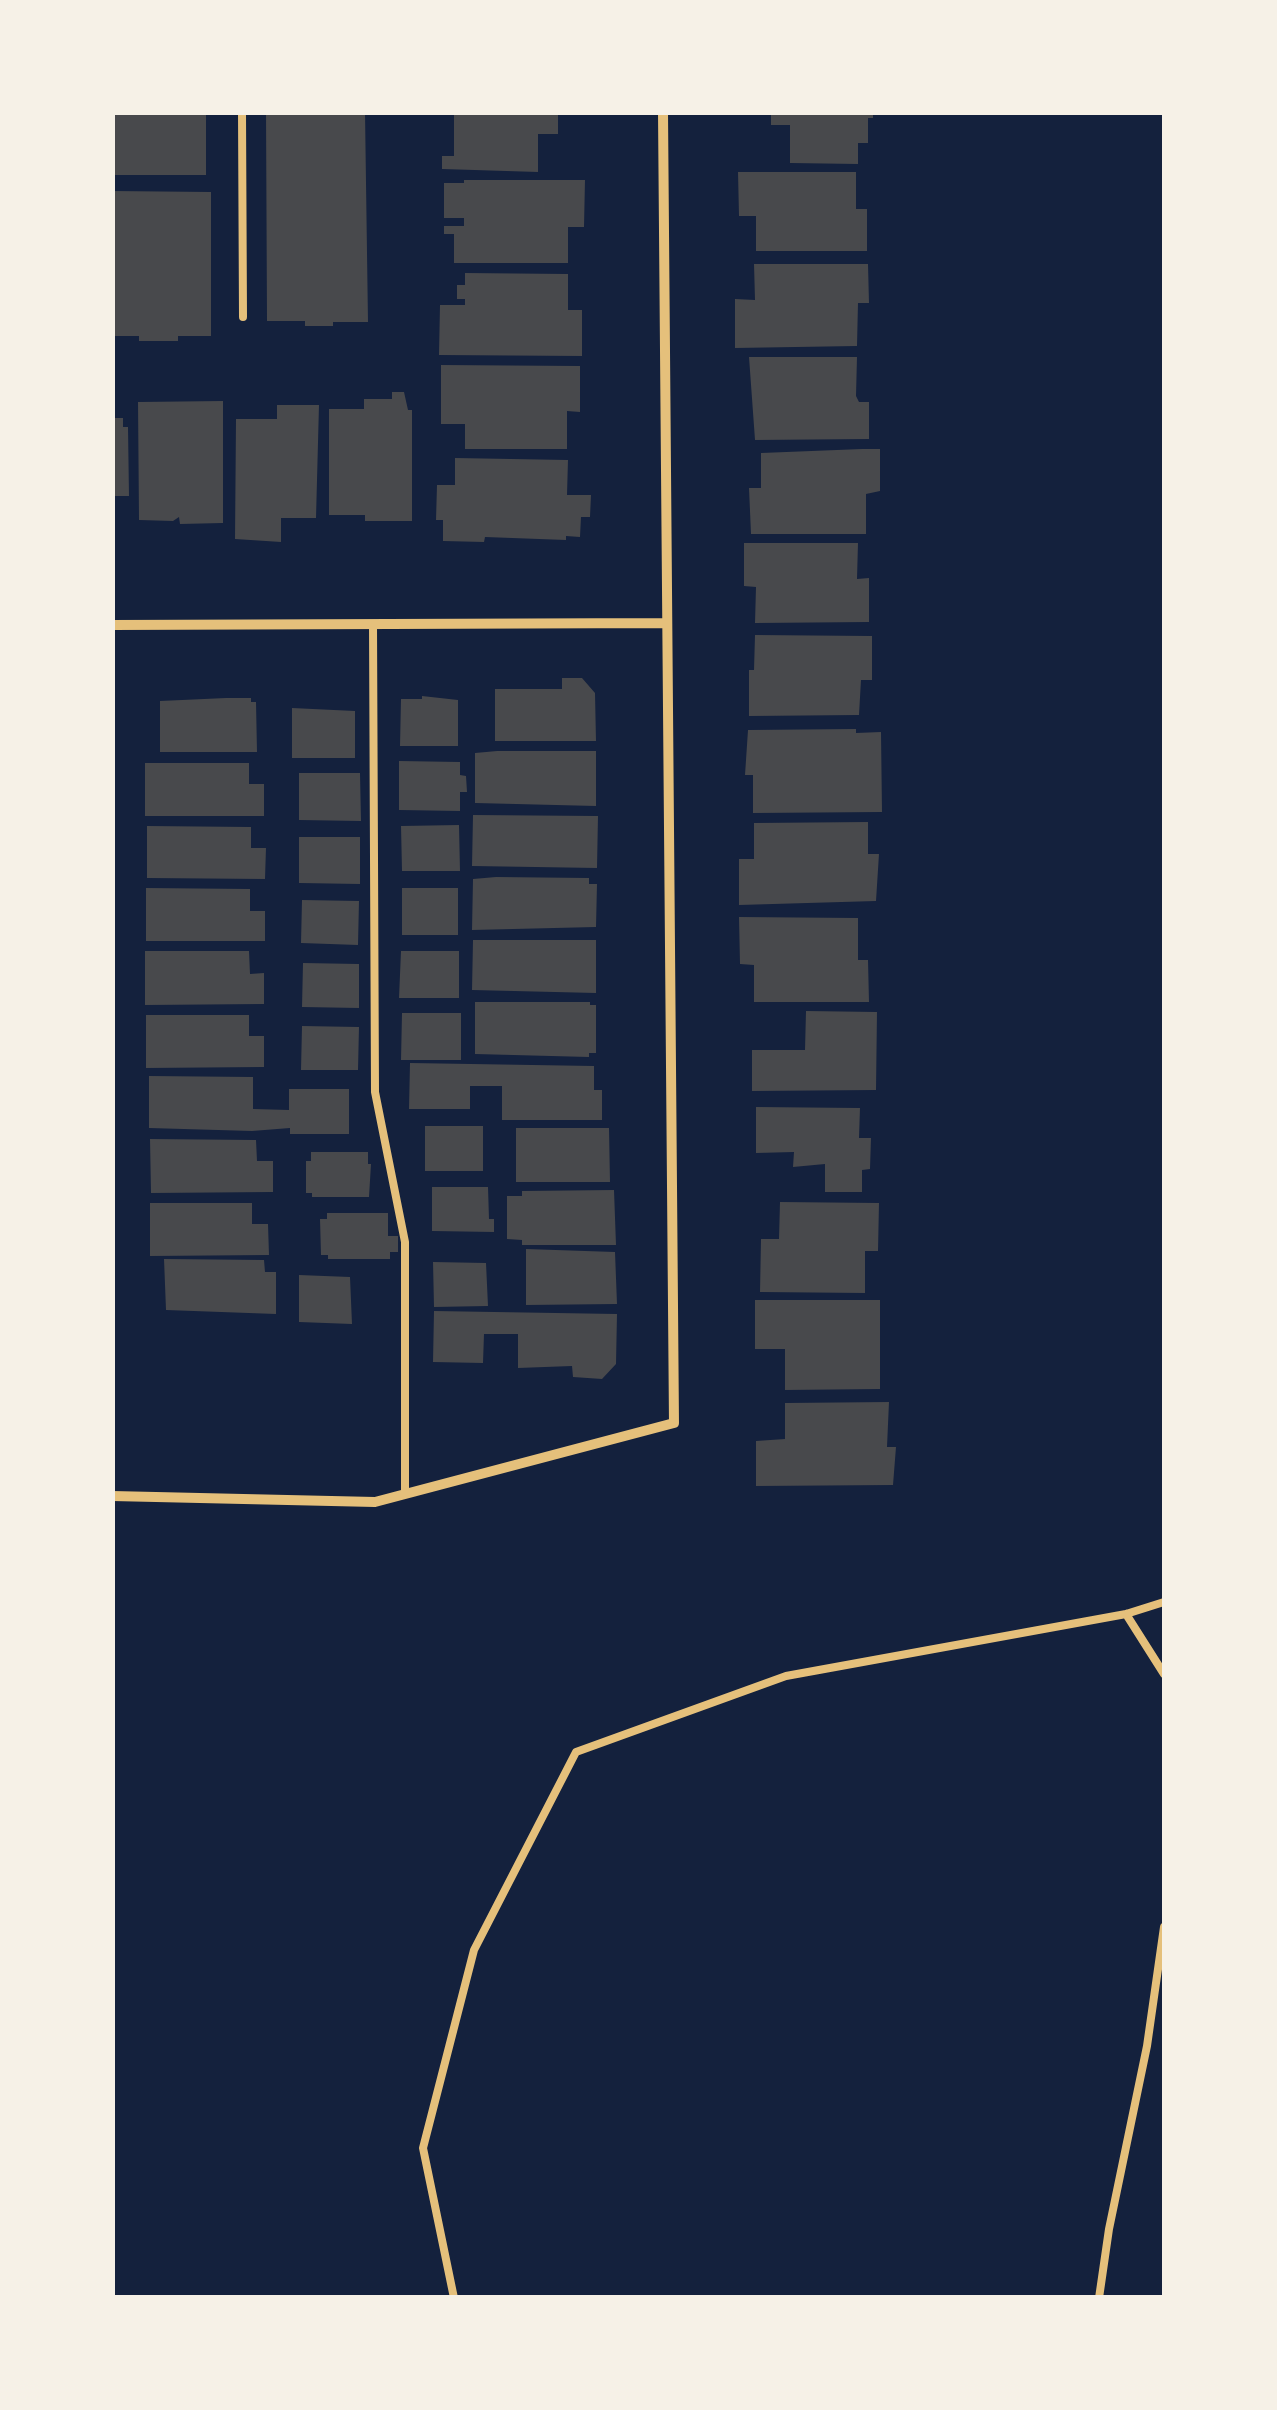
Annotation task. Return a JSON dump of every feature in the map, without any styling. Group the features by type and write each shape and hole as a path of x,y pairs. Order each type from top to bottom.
{"street":[{"path":"112,1496 375,1502 674,1423 663,112"},
{"path":"112,625 666,623"}],"lane":[{"path":"242,112 243,317"},
{"path":"373,624 375,1092 405,1242 405,1494"},
{"path":"454,2298 423,2148 474,1950 576,1752 786,1676 1126,1614 1164,1602"},
{"path":"1126,1614 1164,1674"},
{"path":"1099,2298 1147,2046 1164,1927"}],"building":[{"path":"112,112 206,112 206,175 112,175"},
{"path":"266,112 365,112 368,322 305,326 305,321 267,321"},
{"path":"454,112 558,112 558,134 538,134 538,172 442,169 442,156 454,156"},
{"path":"771,112 873,112 873,118 868,118 868,143 858,143 858,164 790,163 790,125 771,125"},
{"path":"738,172 856,172 856,209 867,209 867,251 756,251 756,216 739,216"},
{"path":"585,180 584,227 568,227 568,263 454,263 454,234 444,234 444,226 464,226 464,218 444,218 444,183"},
{"path":"112,191 211,192 211,336 139,341 139,336 112,336"},
{"path":"754,264 868,264 869,303 858,303 857,346 735,348 735,299 755,300"},
{"path":"465,273 568,274 568,310 582,310 582,356 439,355 440,305 465,305 465,299 457,299 457,285 465,285"},
{"path":"749,357 857,357 856,396 859,402 869,402 869,439 755,440"},
{"path":"441,365 580,366 580,412 567,411 567,449 465,449 465,424 441,424"},
{"path":"392,392 404,392 408,410 412,410 412,521 365,521 365,515 329,515 329,409 364,409 364,399 392,399"},
{"path":"223,401 223,523 180,524 179,517 173,521 139,520 138,402"},
{"path":"277,405 319,405 316,518 281,518 281,542 235,539 236,419 277,419"},
{"path":"112,418 123,418 123,427 128,427 129,496 112,496"},
{"path":"880,449 880,491 866,494 866,534 751,534 749,488 761,488 761,453"},
{"path":"455,458 568,460 567,495 591,495 590,517 581,517 580,537 443,541 443,520 436,520 437,485 455,485"},
{"path":"744,543 858,543 857,579 869,578 869,622 755,623 756,587 744,586"},
{"path":"755,635 872,636 872,680 861,680 859,715 749,716 749,670 754,670"},
{"path":"562,678 582,678 595,693 596,741 495,741 495,689 562,689"},
{"path":"422,696 458,700 458,746 400,746 401,699"},
{"path":"251,698 251,702 256,702 257,752 160,752 160,701"},
{"path":"292,708 355,711 355,758 292,758"},
{"path":"856,729 856,733 881,732 882,812 753,813 753,775 745,775 748,730"},
{"path":"596,751 596,806 475,803 475,753"},
{"path":"399,761 460,762 467,792 460,792 460,811 399,810"},
{"path":"145,763 249,763 249,784 264,784 264,816 145,816"},
{"path":"299,773 360,773 361,821 299,820"},
{"path":"473,815 598,816 597,868 472,866"},
{"path":"868,822 868,854 879,854 876,901 739,905 739,859 754,859 754,823"},
{"path":"459,825 460,871 402,871 401,826"},
{"path":"147,826 251,827 251,848 266,848 265,879 147,878"},
{"path":"299,837 360,837 360,884 299,883"},
{"path":"589,878 589,884 597,884 596,927 472,930 473,879"},
{"path":"146,888 250,889 250,911 265,911 265,941 146,941"},
{"path":"402,888 458,888 458,935 402,935"},
{"path":"302,900 359,901 358,945 301,943"},
{"path":"739,917 858,918 858,960 868,960 869,1002 754,1002 754,965 740,964"},
{"path":"473,940 596,940 596,993 472,990"},
{"path":"145,951 249,951 250,974 264,973 264,1004 145,1005"},
{"path":"401,951 459,951 459,998 399,998"},
{"path":"303,963 359,964 359,1008 302,1007"},
{"path":"475,1002 590,1002 596,1005 596,1053 589,1053 589,1057 475,1054"},
{"path":"806,1011 877,1012 876,1090 752,1091 752,1050 805,1050"},
{"path":"402,1013 461,1013 461,1060 401,1060"},
{"path":"146,1015 249,1015 249,1036 264,1036 264,1067 146,1068"},
{"path":"302,1026 359,1027 358,1070 301,1070"},
{"path":"410,1063 594,1066 594,1090 602,1090 602,1120 502,1120 502,1086 470,1086 470,1109 409,1109"},
{"path":"149,1076 253,1077 253,1109 289,1110 289,1089 349,1089 349,1134 290,1134 290,1128 149,1128"},
{"path":"756,1107 860,1108 859,1138 871,1138 870,1169 862,1170 862,1192 825,1192 825,1164 793,1167 794,1152 756,1153"},
{"path":"425,1126 483,1126 483,1171 425,1171"},
{"path":"516,1128 609,1128 610,1182 516,1182"},
{"path":"150,1139 256,1140 257,1161 273,1161 273,1192 151,1193"},
{"path":"311,1152 368,1152 369,1197 312,1197 312,1193 306,1193 306,1161 311,1161"},
{"path":"432,1187 488,1187 489,1219 494,1219 494,1232 432,1231"},
{"path":"614,1190 616,1245 522,1245 522,1240 507,1239 507,1196 522,1196 522,1191"},
{"path":"780,1202 879,1203 878,1251 865,1251 865,1293 760,1292 761,1239 779,1239"},
{"path":"150,1203 252,1203 252,1224 268,1224 269,1255 150,1256"},
{"path":"327,1213 388,1213 388,1236 398,1236 398,1252 390,1252 390,1259 328,1259 328,1255 321,1255 320,1219 327,1219"},
{"path":"526,1249 615,1252 617,1304 526,1305"},
{"path":"164,1259 264,1260 265,1272 276,1272 276,1314 166,1310"},
{"path":"433,1262 486,1263 488,1306 434,1307"},
{"path":"299,1275 350,1277 352,1324 299,1322"},
{"path":"755,1300 880,1300 880,1389 785,1390 785,1349 755,1349"},
{"path":"434,1311 617,1314 616,1364 602,1379 573,1377 572,1366 518,1368 518,1334 484,1334 483,1363 433,1362"},
{"path":"889,1402 887,1447 896,1447 893,1485 756,1486 756,1441 785,1439 785,1403"}]}
